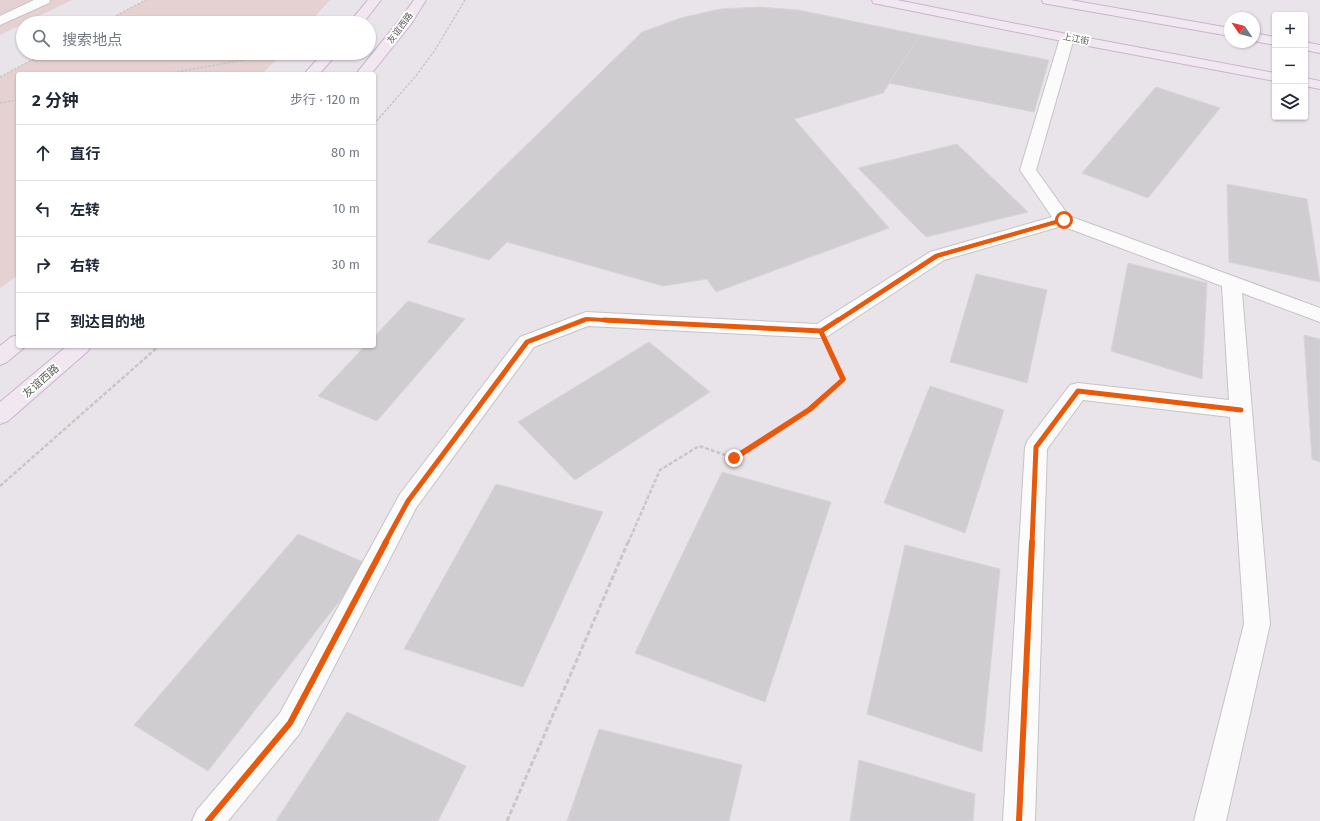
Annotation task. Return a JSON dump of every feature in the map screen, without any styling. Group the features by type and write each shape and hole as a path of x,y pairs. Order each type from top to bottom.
{"main road":[{"path":"362,16 375,0"},
{"name":"友谊西路","path":"376,58 406,21 420,0"},
{"name":"上江街","path":"878,0 1067,38 1272,76"},
{"path":"1048,0 1224,31"},
{"path":"1260,38 1272,40"},
{"path":"1308,47 1320,49"},
{"path":"313,72 324,60"},
{"name":"友谊西路","path":"365,72 374,60"},
{"path":"1308,83 1320,85"},
{"path":"0,356 16,344"},
{"name":"友谊西路","path":"0,415 79,348"}],"street":[{"path":"0,21 44,0"},
{"path":"1067,38 1028,170 1064,220 1320,315"},
{"path":"208,821 290,723 408,501 527,342 586,319 821,331 937,256 1064,220"},
{"path":"1210,821 1257,624 1231,282"},
{"path":"1019,821 1036,447 1078,391 1241,410"}],"path":[{"path":"115,16 146,0"},
{"path":"376,122 415,77 435,50 465,0"},
{"path":"0,77 32,60"},
{"path":"176,72 244,60"},
{"path":"0,103 16,100"},
{"path":"507,821 660,470 699,446 734,458 810,410 843,379 821,331"},
{"path":"0,486 157,348"}],"shaded area":[{"path":"0,0 72,0 39,16 16,16 16,27 0,35"},
{"path":"146,0 330,0 315,16 115,16"},
{"path":"32,60 276,60 264,72 16,72 16,276 0,288 0,77"}],"building":[{"path":"760,7 798,10 920,35 883,93 794,119 889,228 716,292 707,279 663,286 507,242 489,260 427,242 642,32 681,18 720,9"},
{"path":"920,35 1049,60 1034,112 889,83"},
{"path":"1156,87 1220,108 1148,198 1082,173"},
{"path":"957,144 1028,212 926,237 858,168"},
{"path":"1227,184 1307,199 1320,282 1229,262"},
{"path":"1128,263 1207,283 1202,379 1111,351"},
{"path":"976,274 1047,290 1027,383 950,362"},
{"path":"408,301 465,319 377,421 318,396 363,348 376,348 376,335"},
{"path":"1304,335 1320,339 1320,462 1312,459"},
{"path":"649,342 710,392 575,480 518,422"},
{"path":"930,386 1004,410 965,533 884,503"},
{"path":"722,472 831,502 765,702 635,653"},
{"path":"496,484 603,512 523,687 404,649"},
{"path":"298,534 368,564 208,771 134,725"},
{"path":"905,545 1000,569 982,752 867,714"},
{"path":"347,712 466,766 438,821 276,821"},
{"path":"599,729 742,765 729,821 567,821"},
{"path":"859,760 975,794 973,821 850,821"}],"cycle path":[{"path":"208,821 290,723 408,501 527,342 586,319 821,331 937,256 1063,220"},
{"path":"1019,821 1036,447 1078,391 1241,410"}],"route":[{"path":"734,458 810,410 843,379 821,331 937,256 1064,220"}]}
